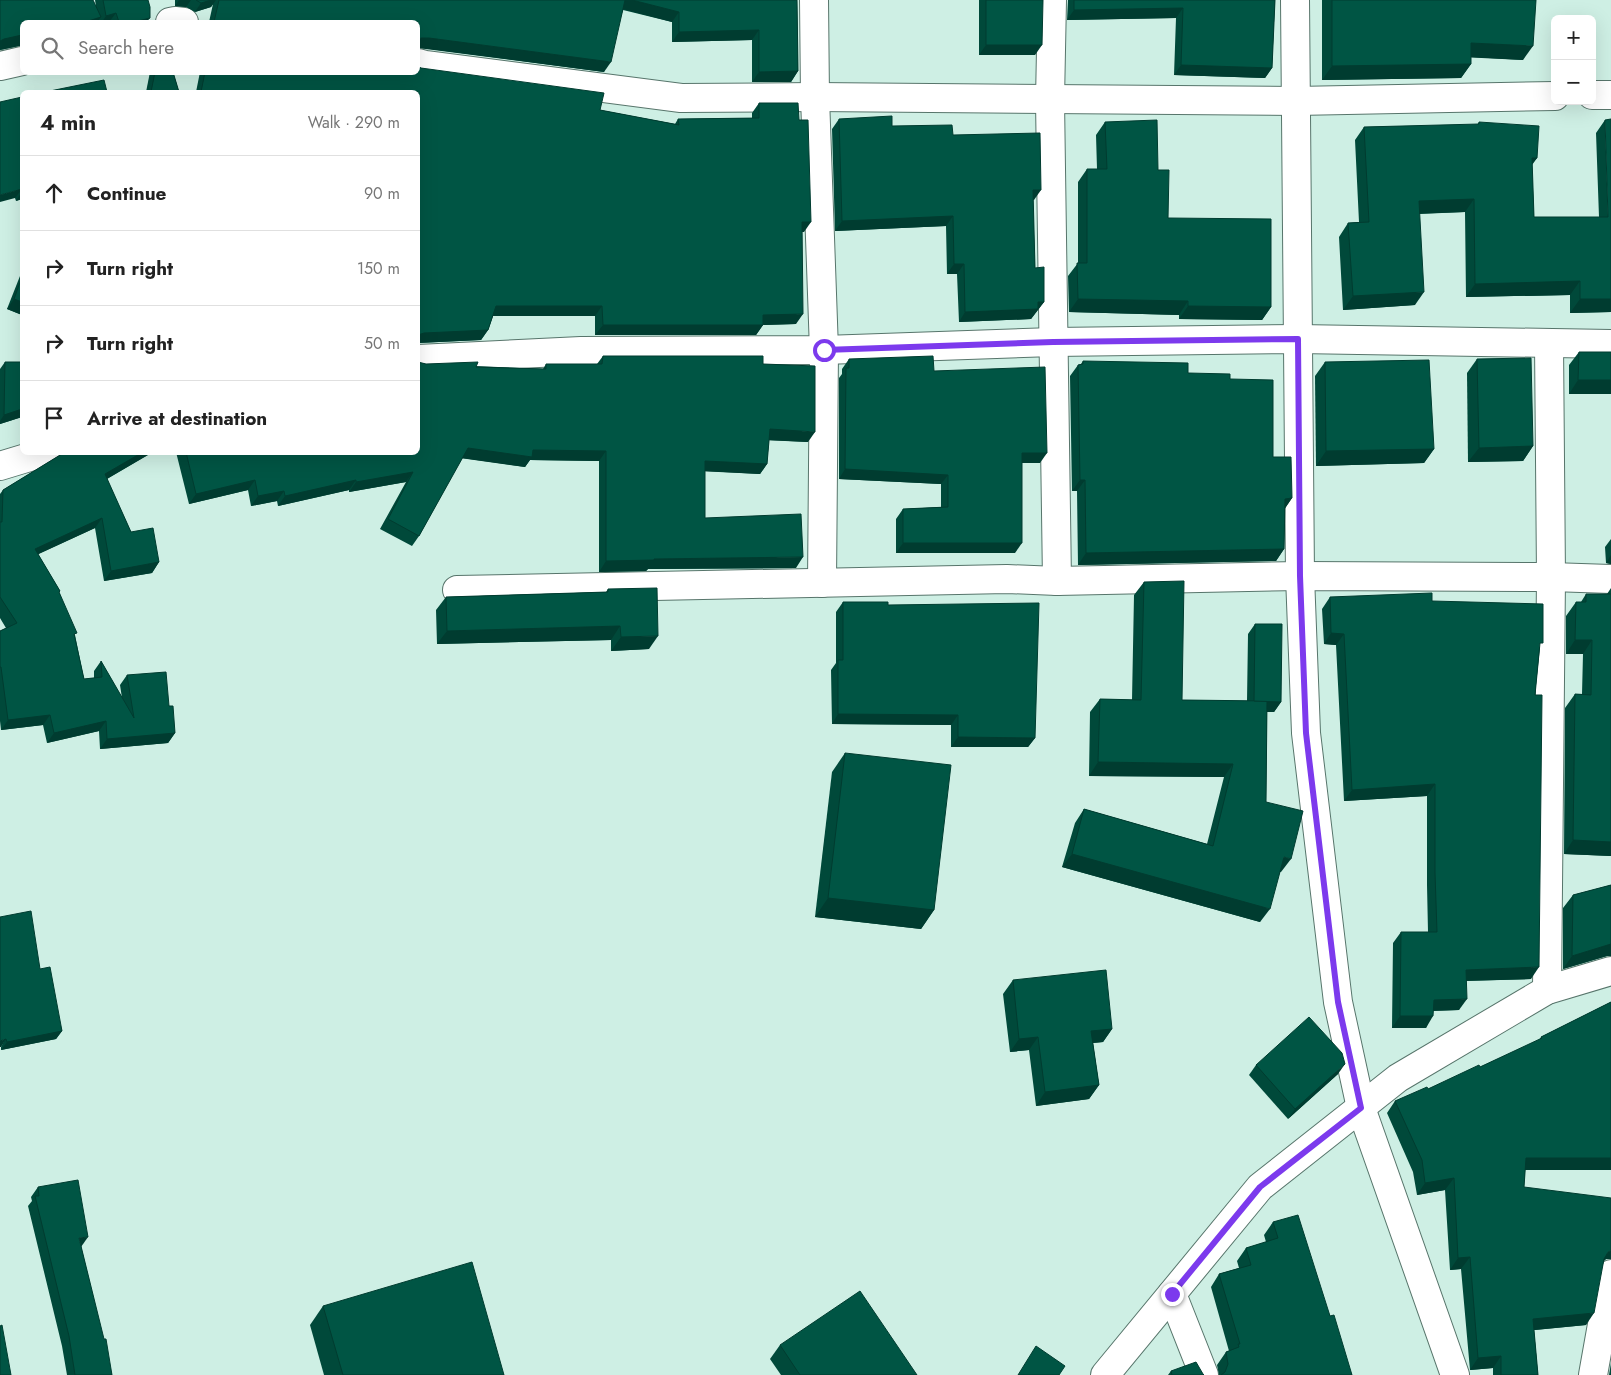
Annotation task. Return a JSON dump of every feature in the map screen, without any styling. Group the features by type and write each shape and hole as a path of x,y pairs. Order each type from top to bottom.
{"street":[{"path":"814,0 815,97 824,350 822,583"},
{"path":"1052,0 1050,100 1057,581"},
{"path":"1295,0 1300,576 1306,733 1338,1002 1361,1108 1454,1375"},
{"path":"0,66 20,61"},
{"path":"420,64 680,98 815,97 1296,101 1551,96"},
{"path":"1596,95 1611,95"},
{"path":"420,359 581,351 824,350 1053,342 1298,339 1611,344"},
{"path":"1547,990 1551,577 1548,343"},
{"path":"0,466 36,455"},
{"path":"458,590 1007,579 1057,581 1300,576 1611,579"},
{"path":"1105,1375 1260,1187 1398,1078 1547,990 1611,971"},
{"path":"1593,1375 1611,1274"},
{"path":"1172,1294 1204,1375"}],"building":[{"path":"0,0 93,0 101,17 91,20 20,20 20,35 0,41"},
{"path":"103,0 148,0 150,18 118,20 116,13 106,16"},
{"path":"196,0 211,0 201,3"},
{"path":"219,0 625,0 611,62 429,38 420,39 420,20 214,20"},
{"path":"632,0 797,0 798,71 759,72 759,30 679,32 679,12"},
{"path":"986,0 1043,0 1042,45 986,45"},
{"path":"1074,0 1275,0 1272,68 1181,65 1183,8 1074,10"},
{"path":"1332,0 1536,0 1533,46 1471,43 1471,64 1332,66"},
{"path":"420,67 604,93 600,110 679,125 678,119 759,118 759,103 798,103 799,120 808,120 811,222 802,222 803,314 763,315 763,325 603,325 602,306 496,306 488,330 420,334 420,90 201,90 204,75 420,75"},
{"path":"154,75 174,75 178,90 151,90"},
{"path":"104,80 106,90 55,90"},
{"path":"20,97 20,190 0,195 0,102"},
{"path":"892,116 892,126 952,125 953,135 1040,133 1041,190 1033,190 1035,268 1044,267 1044,302 1038,302 1038,309 965,312 964,264 954,264 953,216 842,221 839,119"},
{"path":"1611,119 1611,299 1580,299 1580,281 1475,284 1474,199 1419,201 1424,292 1353,296 1348,223 1369,222 1364,127 1479,124 1479,122 1539,126 1537,158 1532,158 1534,217 1608,217 1605,120"},
{"path":"1157,120 1158,170 1169,170 1168,218 1271,219 1271,307 1188,306 1188,301 1078,299 1077,263 1087,263 1087,169 1107,169 1105,122"},
{"path":"20,282 20,301 14,299"},
{"path":"1579,352 1611,352 1611,380 1578,380"},
{"path":"603,356 763,356 763,364 815,366 815,432 770,429 767,464 705,461 705,518 801,514 803,557 606,561 606,451 533,450 532,457 468,448 419,536 388,519 413,472 356,482 356,480 285,496 284,491 258,496 255,480 196,494 187,455 420,455 420,362 426,364 478,362 476,367 546,369 546,364 602,364"},
{"path":"933,356 934,371 1045,367 1047,453 1022,453 1022,543 903,543 903,509 948,507 948,475 845,469 846,368 849,368 849,359"},
{"path":"1531,358 1533,446 1479,448 1477,359"},
{"path":"1429,360 1434,449 1326,451 1325,362"},
{"path":"1083,361 1188,363 1188,373 1230,374 1230,379 1273,380 1273,457 1291,457 1292,498 1285,499 1284,549 1086,553 1085,480 1080,480 1078,365 1083,364"},
{"path":"5,362 20,362 20,410 4,415"},
{"path":"60,455 138,455 105,474 131,532 153,528 159,562 111,571 102,518 35,549 60,591 77,633 74,634 84,679 102,677 101,661 134,718 127,675 166,672 169,706 173,706 175,733 107,739 106,721 54,733 50,715 8,720 0,667 0,631 17,623 0,597 0,522 2,522 3,490"},
{"path":"1184,581 1182,700 1267,701 1266,802 1303,811 1291,859 1284,857 1270,909 1072,854 1084,809 1213,846 1233,764 1098,762 1100,699 1141,700 1144,582"},
{"path":"657,588 658,636 621,637 620,626 447,631 446,597 608,592 608,589"},
{"path":"1432,593 1432,601 1543,604 1543,643 1540,643 1535,695 1542,695 1539,967 1466,970 1467,999 1434,1000 1433,1016 1400,1016 1401,932 1437,932 1435,784 1352,790 1344,634 1331,633 1330,597"},
{"path":"1586,594 1611,594 1611,842 1573,840 1575,694 1591,695 1592,640 1575,640 1576,602 1586,602"},
{"path":"843,602 888,602 888,605 1039,603 1035,738 958,737 958,715 838,714 838,660 843,660"},
{"path":"1255,624 1282,624 1281,702 1254,701"},
{"path":"845,753 951,765 934,910 828,898"},
{"path":"1611,885 1611,944 1572,956 1573,895"},
{"path":"31,911 40,969 50,967 62,1031 7,1042 6,1039 0,1041 0,917"},
{"path":"1106,970 1112,1029 1091,1031 1099,1085 1045,1092 1038,1037 1019,1039 1013,980"},
{"path":"1611,1002 1611,1158 1526,1158 1524,1187 1611,1198 1611,1250 1604,1259 1594,1313 1533,1319 1538,1375 1501,1375 1501,1356 1478,1358 1470,1257 1458,1258 1454,1178 1425,1183 1422,1160 1395,1101 1427,1087 1428,1089 1479,1065 1480,1067 1542,1038"},
{"path":"1309,1017 1342,1053 1345,1064 1295,1109 1256,1065"},
{"path":"78,1180 88,1237 79,1238 104,1339 106,1339 112,1375 75,1375 69,1336 35,1196 39,1196 38,1187"},
{"path":"1298,1215 1330,1316 1334,1315 1352,1375 1221,1375 1225,1372 1228,1364 1226,1352 1239,1347 1238,1344 1240,1344 1219,1274 1251,1265 1246,1248 1278,1238 1273,1222"},
{"path":"472,1262 504,1375 343,1375 323,1306"},
{"path":"860,1291 917,1375 800,1375 780,1345"},
{"path":"2,1325 11,1375 0,1375 0,1326"},
{"path":"1036,1346 1065,1366 1059,1375 1018,1375"},
{"path":"1196,1362 1204,1375 1172,1375 1171,1371"}],"route":[{"path":"824,350 1053,342 1298,339 1300,576 1306,733 1338,1002 1361,1108 1260,1187 1172,1294"}]}
